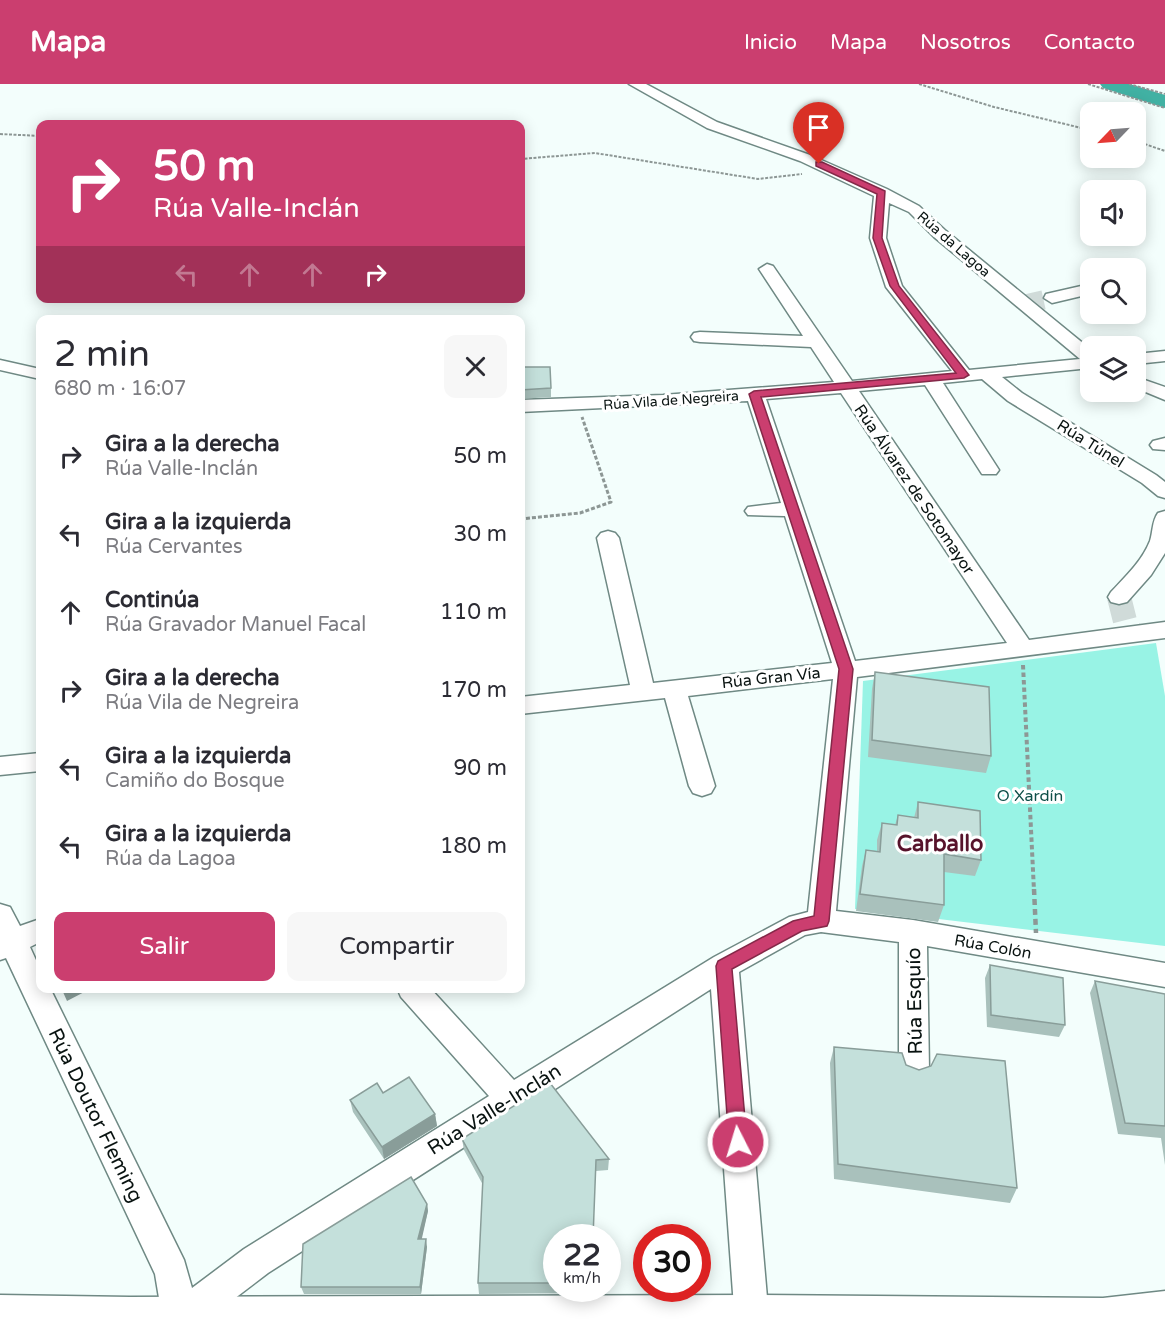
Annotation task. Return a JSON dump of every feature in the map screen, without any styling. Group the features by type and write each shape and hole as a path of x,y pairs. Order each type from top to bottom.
{"main road":[{"path":"0,1317 179,1320 1103,1320 1165,1313"}],"street":[{"name":"Rúa da Lagoa","path":"636,84 712,126 805,158 882,192 914,209 940,234 1080,350"},
{"path":"882,192 878,238 894,286 973,383 989,470"},
{"name":"Rúa Álvarez de Sotomayor","path":"767,269 1023,649"},
{"path":"1052,298 1080,291"},
{"path":"700,337 815,342"},
{"path":"1146,358 1165,356"},
{"path":"0,364 36,373"},
{"name":"Rúa Vila de Negreira","path":"525,406 578,405 845,387 973,383 1011,371 1080,364"},
{"path":"0,374 19,370"},
{"name":"Rúa Túnel","path":"973,383 1149,479 1165,492"},
{"path":"1146,386 1165,394"},
{"path":"754,394 846,669 821,921"},
{"path":"755,511 792,509"},
{"path":"1119,597 1151,562 1164,532 1165,517"},
{"path":"608,538 643,692"},
{"name":"Rúa Gran Vía","path":"525,705 1023,649 1165,630"},
{"path":"674,688 702,786"},
{"path":"0,766 36,762"},
{"name":"Rúa Colón","path":"821,921 913,932 1165,975"},
{"name":"Rúa Valle-Inclán","path":"179,1320 256,1261 724,966 799,925 821,921"},
{"name":"Rúa Esquío","path":"913,932 914,1070"},
{"name":"Rúa Doutor Fleming","path":"13,934 36,983"},
{"path":"724,966 752,1319"},
{"name":"Rúa Doutor Fleming","path":"41,993 172,1272 179,1320"},
{"path":"416,993 511,1099"}],"path":[{"path":"920,84 994,106 1080,128"},
{"path":"1088,84 1165,108"},
{"path":"1129,84 1165,94"},
{"path":"0,134 36,136"},
{"path":"1146,144 1165,151"},
{"path":"525,159 595,153 758,179 833,170"},
{"path":"525,518 580,513 611,502 578,405"},
{"path":"1023,649 1037,953"}],"green space":[{"name":"O Xardín","path":"1156,643 1165,696 1165,946 855,909 863,681"}],"building":[{"path":"525,367 550,367 551,388 525,390"},
{"path":"875,672 989,687 991,756 872,740"},
{"path":"918,802 980,811 981,860 944,854 944,905 860,894 866,850 880,852 882,823 897,825 898,815 918,818"},
{"path":"990,965 1063,978 1065,1025 991,1015"},
{"path":"1095,981 1165,994 1165,1126 1125,1123"},
{"path":"834,1047 902,1053 906,1065 919,1070 931,1066 937,1054 1005,1061 1017,1188 838,1164"},
{"path":"409,1077 435,1114 382,1147 350,1100 377,1083 383,1093"},
{"path":"550,1083 609,1159 596,1160 594,1224 543,1224 543,1283 478,1283 483,1177 462,1139"},
{"path":"411,1177 427,1204 418,1239 426,1239 420,1287 301,1287 303,1244"}],"waterway":[{"path":"1110,84 1165,102"}],"tunnel":[{"path":"1025,304 1052,298"},
{"path":"1119,597 1126,625 1133,634"}],"district":[{"name":"Carballo","path":"940,843"}],"route":[{"path":"738,1142 724,966 799,925 821,921 846,669 754,394 964,375 894,286 878,238 882,192 819,164"}]}
